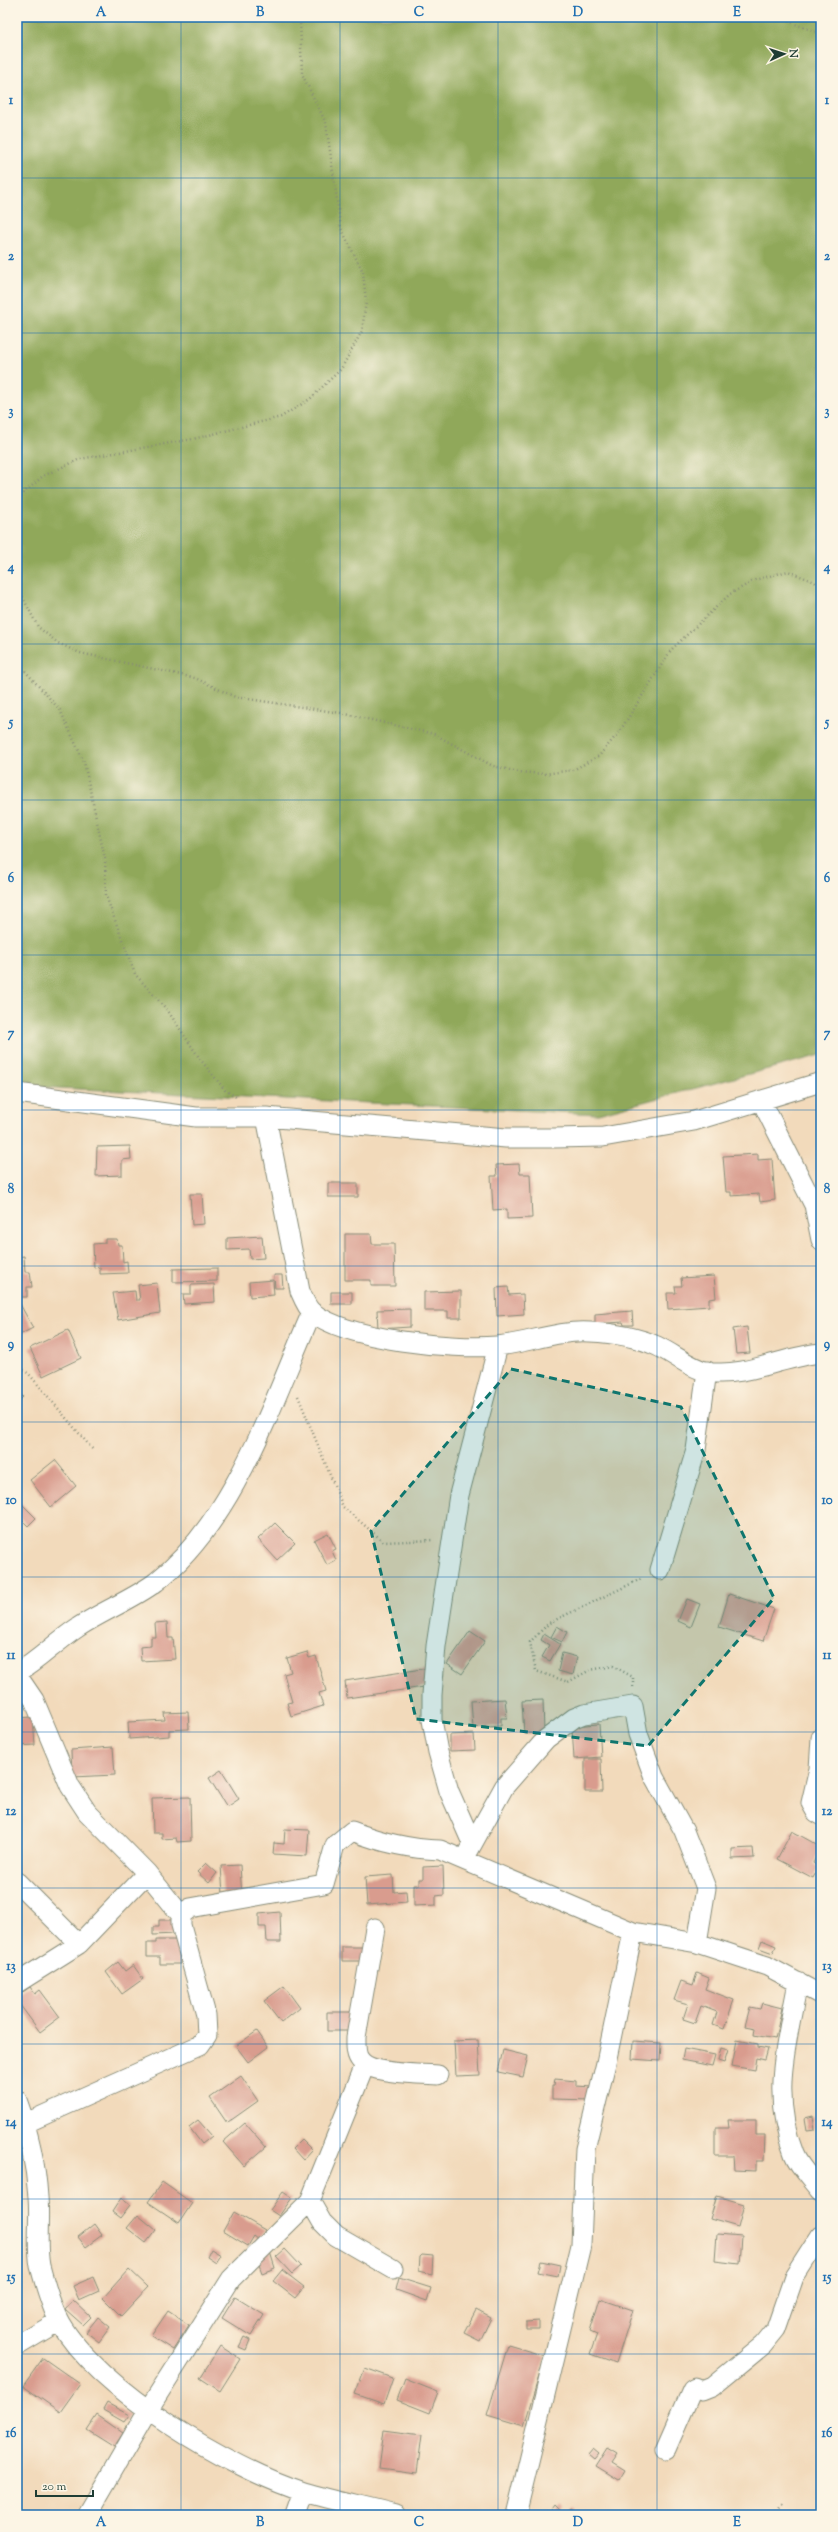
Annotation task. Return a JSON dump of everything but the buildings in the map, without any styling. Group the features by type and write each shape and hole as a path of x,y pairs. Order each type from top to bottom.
{"street":[{"path":"17,1092 196,1117 266,1117 506,1138 603,1137 694,1121 821,1082"},
{"path":"761,1100 814,1205 821,1240"},
{"path":"266,1117 300,1291 312,1312 354,1332 373,1337 446,1346 498,1346 555,1333 588,1332 622,1334 658,1346 707,1371 727,1372 821,1353"},
{"path":"26,2123 200,2045 207,2035 206,2015 181,1925 181,1915 147,1873 87,1812 70,1786 34,1700 17,1674 32,1664 76,1628 155,1582 192,1546 242,1472 312,1312"},
{"path":"468,1851 449,1791 432,1720 436,1646 459,1495 498,1346"},
{"path":"660,1570 696,1450 707,1371"},
{"path":"468,1851 504,1787 546,1739 574,1718 584,1714 633,1706 638,1734 654,1777 684,1831 706,1888 697,1943"},
{"path":"821,1738 819,1769 811,1803 816,1812 821,1815"},
{"path":"181,1915 190,1908 324,1884 335,1845 352,1831 377,1840 419,1849 468,1851 633,1932 697,1943 767,1966 821,1995"},
{"path":"17,1983 79,1944 147,1873"},
{"path":"17,1882 79,1944"},
{"path":"375,1928 356,2037 356,2051 360,2061 365,2065 387,2071 438,2075"},
{"path":"516,2515 581,2245 585,2148 606,2062 633,1932"},
{"path":"798,1982 781,2075 781,2109 794,2155 821,2191"},
{"path":"87,2515 148,2410 231,2279 310,2202 365,2065"},
{"path":"17,2100 26,2123 38,2196 40,2266 59,2321 73,2342 101,2370 148,2410 203,2446 255,2472 304,2492 395,2515"},
{"path":"310,2202 322,2222 336,2236 393,2269"},
{"path":"666,2449 692,2390 695,2388 702,2391 712,2387 763,2345 776,2329 794,2276 821,2235"},
{"path":"17,2346 59,2321"},
{"path":"295,2515 304,2492"}],"path":[{"path":"17,499 43,476 80,459 193,439 281,417 310,399 341,369 362,331 365,316 363,272 341,228 326,123 308,89 302,74 300,17"},
{"path":"777,17 821,34"},
{"path":"17,586 38,627 58,642 80,653 194,678 235,697 341,713 434,734 492,766 519,772 544,774 573,770 599,756 620,731 671,650 730,594 755,580 788,571 816,582 821,588"},
{"path":"17,662 60,710 84,762 104,859 106,896 135,974 168,1011 200,1058 225,1090 238,1099"},
{"path":"17,1365 29,1374 94,1451"},
{"path":"287,1369 343,1507 384,1542 452,1538"},
{"path":"633,1706 632,1678 613,1666 590,1670 568,1682 536,1671 530,1642 550,1623 660,1570"},
{"path":"774,2515 782,2503"}],"highlighted area":[{"path":"511,1369 681,1407 774,1598 648,1746 416,1719 371,1531"}],"green space":[{"path":"17,17 821,17 821,1055 598,1114 17,1086"}]}
